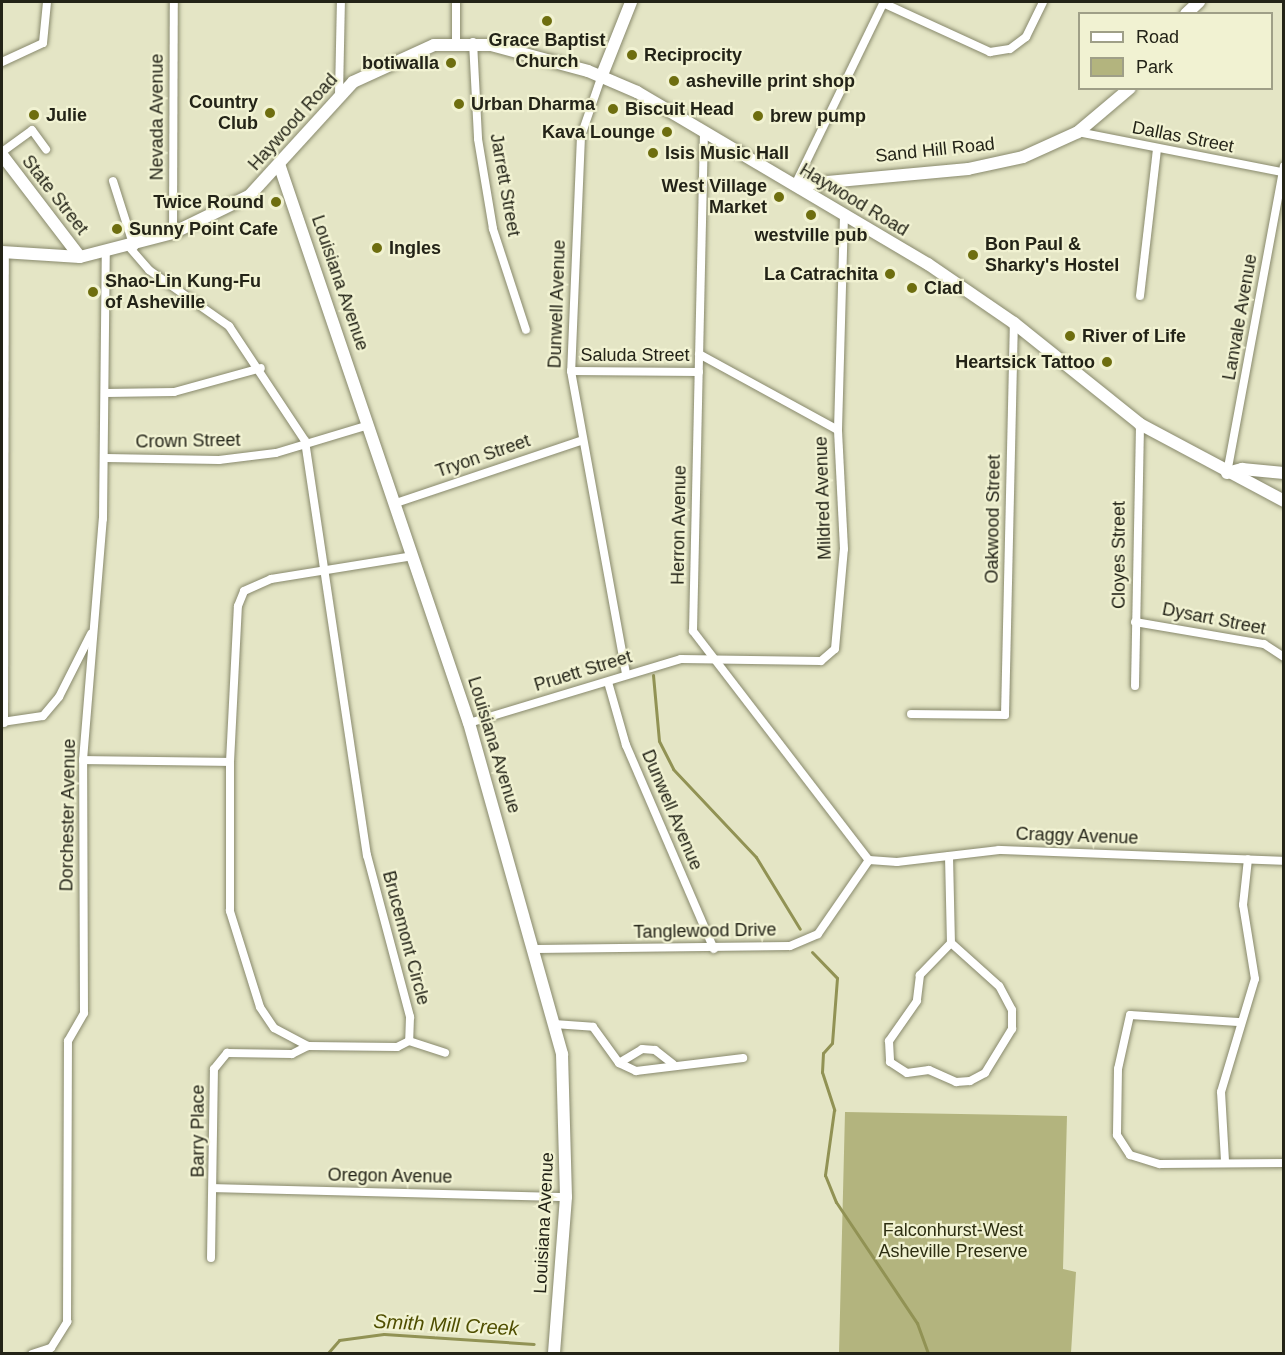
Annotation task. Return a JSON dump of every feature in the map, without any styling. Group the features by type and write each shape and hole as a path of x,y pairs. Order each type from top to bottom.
{"street":[{"path":"2,62 43,43 47,2"},
{"name":"Nevada Avenue","path":"173,234 174,2"},
{"path":"339,94 341,2"},
{"path":"456,2 456,42"},
{"path":"602,75 631,2"},
{"path":"795,185 883,2 990,52 1010,49 1026,37 1043,2"},
{"path":"1187,12 1199,2"},
{"name":"Haywood Road","path":"3,252 80,257 132,248 173,234 230,208 280,167 339,94 413,52 456,42 473,42 602,75 704,131 844,215 1014,323 1140,424 1227,473 1284,501"},
{"name":"Jarrett Street","path":"473,42 478,139 493,229 526,330"},
{"name":"Dunwell Avenue","path":"602,75 581,136 571,371 580,441 601,516 626,675"},
{"name":"Sand Hill Road","path":"795,185 988,165 1023,157 1078,132 1128,90"},
{"path":"2,153 32,130 46,149"},
{"name":"Herron Avenue","path":"704,131 693,631 709,657 869,860"},
{"name":"Dallas Street","path":"1078,132 1157,149 1283,169"},
{"path":"1140,296 1157,149"},
{"name":"State Street","path":"2,153 80,257"},
{"name":"Louisiana Avenue","path":"280,167 469,723 536,949 554,1024 566,1096 566,1197 554,1353"},
{"name":"Lanvale Avenue","path":"1227,473 1283,169"},
{"path":"113,181 132,248 149,270 218,316 261,368 305,441"},
{"name":"Mildred Avenue","path":"709,657 821,660 835,649 844,549 838,430 844,215"},
{"path":"3,252 3,723 43,716 59,697 94,629"},
{"name":"Dorchester Avenue","path":"32,1353 51,1348 67,1323 68,1041 84,1013 83,760 106,458 106,254"},
{"name":"Oakwood Street","path":"911,714 1005,715 1014,323"},
{"path":"699,354 838,430"},
{"path":"106,393 174,392 261,368"},
{"name":"Saluda Street","path":"571,371 699,372"},
{"name":"Cloyes Street","path":"1135,686 1140,424"},
{"name":"Crown Street","path":"106,458 219,460 276,453 305,441 369,425"},
{"name":"Brucemont Circle","path":"305,441 367,855 410,1017 409,1041"},
{"name":"Tryon Street","path":"396,503 580,441"},
{"path":"1227,473 1242,469 1284,473"},
{"path":"413,556 271,579 244,591 238,606 230,762 230,911 260,1007 274,1028 308,1046 397,1047 409,1041 445,1053"},
{"name":"Dysart Street","path":"1135,622 1264,644 1284,657"},
{"name":"Pruett Street","path":"469,723 626,675 709,657"},
{"name":"Dunwell Avenue","path":"608,682 626,745 714,949"},
{"path":"83,760 230,762"},
{"name":"Craggy Avenue","path":"869,860 1068,851 1284,861"},
{"path":"949,856 951,943 920,975 917,1001 889,1041 890,1062 908,1073 928,1070 956,1082 970,1081 985,1072 1012,1029 1012,1010 999,986 951,943"},
{"path":"1225,1161 1221,1092 1238,1022 1255,979 1243,905 1248,859"},
{"name":"Tanglewood Drive","path":"536,949 714,949 790,946 818,934 869,860"},
{"path":"1238,1022 1130,1015 1118,1069 1117,1135 1130,1155 1160,1164 1225,1161 1284,1163"},
{"path":"554,1024 593,1027 619,1063 636,1071 673,1064 743,1058"},
{"name":"Barry Place","path":"210,1258 214,1188 214,1083 219,1060 227,1053 292,1054 308,1046"},
{"path":"619,1063 642,1049 655,1050 673,1064"},
{"name":"Oregon Avenue","path":"214,1188 566,1197"}],"green space":[{"name":"Falconhurst-West Asheville Preserve","path":"845,1112 1067,1116 1063,1269 1076,1272 1071,1353 839,1353"}],"waterway":[{"path":"653,675 659,741 673,769 756,857 800,929"},
{"path":"812,952 837,978 832,1043 823,1053 822,1072 834,1110 825,1175 836,1202 917,1323 928,1354"},
{"name":"Smith Mill Creek","path":"327,1354 339,1340 384,1334 534,1344"}],"place":[{"name":"Grace Baptist Church","path":"547,21"},
{"name":"Reciprocity","path":"632,55"},
{"name":"botiwalla","path":"451,63"},
{"name":"asheville print shop","path":"674,81"},
{"name":"Urban Dharma","path":"459,104"},
{"name":"Biscuit Head","path":"613,109"},
{"name":"Country Club","path":"270,113"},
{"name":"Julie","path":"34,115"},
{"name":"brew pump","path":"758,116"},
{"name":"Kava Lounge","path":"667,132"},
{"name":"Isis Music Hall","path":"653,153"},
{"name":"West Village Market","path":"779,197"},
{"name":"Twice Round","path":"276,202"},
{"name":"westville pub","path":"811,215"},
{"name":"Sunny Point Cafe","path":"117,229"},
{"name":"Ingles","path":"377,248"},
{"name":"Bon Paul & Sharky's Hostel","path":"973,255"},
{"name":"La Catrachita","path":"890,274"},
{"name":"Clad","path":"912,288"},
{"name":"Shao-Lin Kung-Fu of Asheville","path":"93,292"},
{"name":"River of Life","path":"1070,336"},
{"name":"Heartsick Tattoo","path":"1107,362"}]}
